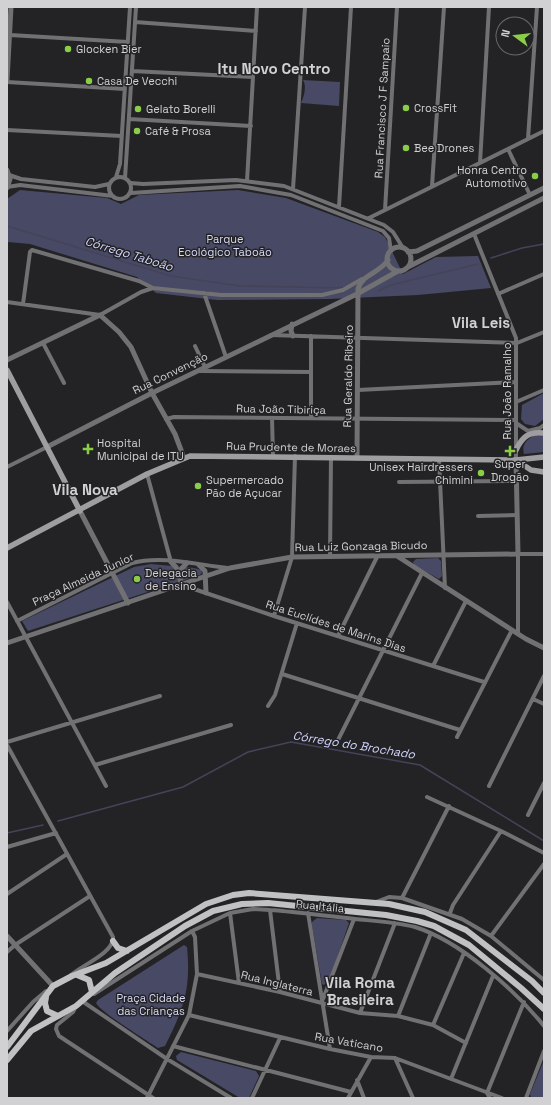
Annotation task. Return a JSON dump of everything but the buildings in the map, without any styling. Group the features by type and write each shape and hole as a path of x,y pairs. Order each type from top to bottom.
{"main road":[{"path":"7,370 80,511"},
{"path":"516,450 519,442 529,434 535,432 544,433"},
{"name":"Rua Prudente de Moraes","path":"7,548 80,511 147,474 184,458 201,455 516,460 544,457"},
{"path":"516,460 532,470 544,472"},
{"path":"7,1047 53,986 70,977 106,963 206,904 233,896 264,893 401,906 425,912 466,930 532,981 544,994"},
{"path":"7,1060 31,1031 76,1006 115,973 200,917 229,906 268,903 386,915 434,926 469,945 544,1009"},
{"path":"113,941 118,948 128,951"},
{"path":"70,977 81,975 88,980 92,992"},
{"path":"47,995 45,1003 47,1011 58,1016"}],"street":[{"path":"11,7 7,81 125,89"},
{"path":"8,172 21,179 95,187 109,184 116,177 120,164 130,7"},
{"path":"125,178 136,7"},
{"path":"247,181 257,7"},
{"path":"293,189 305,7"},
{"path":"339,207 351,7"},
{"name":"Rua Francisco J F Sampaio","path":"385,210 397,7"},
{"path":"432,186 444,7"},
{"path":"480,163 490,7"},
{"path":"528,139 537,7"},
{"path":"135,22 256,31"},
{"path":"10,35 128,42"},
{"path":"132,71 253,77"},
{"path":"129,119 250,126"},
{"path":"7,130 122,136"},
{"path":"369,218 544,131"},
{"path":"508,149 530,195"},
{"path":"7,188 10,181 8,172"},
{"path":"116,177 125,178 130,183 130,193"},
{"path":"130,183 247,181 284,186 369,218 388,228 403,248 408,252 411,262 408,267"},
{"path":"109,184 109,189 113,196"},
{"path":"7,188 20,186 113,196 122,199 130,193 236,186 280,192 383,231 389,238 391,251 388,260 383,267 343,290 322,295 221,294 153,288 139,281 102,272 33,250 31,251 23,304"},
{"path":"408,252 417,251 544,188"},
{"path":"358,296 398,271 544,198"},
{"name":"Rua João Ramalho","path":"474,234 516,338 516,460"},
{"path":"391,251 396,248 403,248"},
{"path":"388,260 391,267 398,271"},
{"path":"498,294 544,274"},
{"name":"Rua Geraldo Ribeiro","path":"357,458 359,338 358,296 362,279"},
{"path":"7,360 100,315 141,292 153,288"},
{"path":"204,293 226,357"},
{"name":"Rua Convenção","path":"7,467 269,335 344,300 358,296"},
{"path":"7,302 100,315 127,342 152,393 175,434 184,458"},
{"path":"292,324 290,331 293,336"},
{"path":"269,335 516,343 544,332"},
{"path":"311,336 311,418"},
{"path":"42,343 64,383"},
{"path":"195,346 205,367"},
{"path":"197,371 311,372"},
{"path":"358,390 516,382"},
{"path":"516,402 544,390"},
{"name":"Rua João Tibiriça","path":"166,419 174,417 516,421"},
{"path":"272,418 273,456"},
{"path":"516,421 528,431 540,428 544,425"},
{"path":"274,616 292,557 294,456"},
{"path":"330,457 330,557"},
{"path":"440,459 445,588"},
{"path":"516,460 518,634"},
{"path":"147,474 171,562 179,575 182,585"},
{"path":"399,482 516,481"},
{"path":"80,511 128,603"},
{"path":"478,516 517,515"},
{"name":"Rua Luiz Gonzaga Bicudo","path":"7,643 230,568 292,557 544,554"},
{"path":"338,636 377,556"},
{"path":"397,556 518,634 544,648"},
{"name":"Praça Almeida Junior","path":"16,621 112,573 140,561 187,563 230,568"},
{"path":"179,575 182,568 187,563"},
{"path":"199,565 204,570 206,593"},
{"path":"338,740 422,573"},
{"path":"436,582 441,581 444,577"},
{"name":"Rua Euclídes de Marins Dias","path":"182,585 274,616 484,682"},
{"path":"433,666 466,601"},
{"path":"7,602 106,786"},
{"path":"268,706 275,695 297,623"},
{"path":"457,737 512,630"},
{"path":"282,674 460,730"},
{"path":"489,786 544,676"},
{"path":"7,742 160,696"},
{"path":"533,699 544,704"},
{"path":"95,765 231,725"},
{"path":"7,745 112,935 113,941 108,950 78,969 70,977"},
{"path":"528,815 544,783"},
{"path":"427,797 449,806 544,853"},
{"path":"402,898 449,806"},
{"path":"450,914 453,905 501,831"},
{"path":"7,847 56,833"},
{"path":"7,894 67,854"},
{"path":"491,936 544,864"},
{"path":"7,952 15,945 90,896"},
{"path":"373,903 389,896 402,898 462,919 491,936 544,980"},
{"name":"Rua Itália","path":"82,1001 192,931 230,913 253,909 395,923 431,933 453,944 493,976 524,1002 544,1026"},
{"path":"270,910 280,992"},
{"path":"230,913 239,983"},
{"path":"308,914 324,1005 330,1050"},
{"path":"323,999 354,919"},
{"path":"360,1013 395,923"},
{"path":"147,1097 189,1015 197,974 195,937 192,931"},
{"path":"398,1016 431,933"},
{"path":"7,936 53,986 33,1002 7,1031"},
{"path":"433,1025 464,953"},
{"name":"Rua Inglaterra","path":"197,974 280,992 324,1005 360,1013 398,1016 433,1025 466,1043"},
{"path":"451,1079 493,976"},
{"path":"82,1001 167,1059 231,1098"},
{"path":"490,1098 487,1093 524,1002"},
{"path":"76,1006 74,1012 59,1022 56,1029 59,1036 147,1097 153,1098"},
{"name":"Rua Vaticano","path":"189,1015 330,1050 371,1057 395,1058 502,1098"},
{"path":"252,1098 280,1038"},
{"path":"173,1046 351,1092"},
{"path":"526,1098 544,1051"},
{"path":"348,1098 371,1057"},
{"path":"395,1058 413,1098"},
{"path":"357,1080 364,1098"}],"green space":[{"path":"303,80 340,82 339,106 301,103 305,88"},
{"name":"Parque Ecológico Taboão","path":"20,190 107,198 121,204 139,195 238,190 286,198 378,232 385,237 403,274 436,257 478,256 491,288 418,295 329,299 217,300 156,293 137,277 30,244 8,242 7,249 7,199"},
{"path":"544,393 544,419 535,426 525,424 521,419 522,405"},
{"path":"536,435 544,435 544,452 524,454 524,444"},
{"path":"438,558 441,561 442,576 439,579 414,565 413,562 416,559"},
{"path":"151,564 194,568 201,570 202,573 200,575 28,631 22,621 134,567"},
{"path":"317,918 346,920 349,923 330,979 324,985 322,984 312,926 312,922"},
{"name":"Praça Cidade das Crianças","path":"184,945 187,947 188,962 185,998 165,1046 158,1048 106,1013 96,1003 98,1000"},
{"path":"181,1052 256,1071 259,1076 249,1098 240,1098 177,1060 176,1056"},
{"path":"544,1060 544,1098 531,1098 530,1094"}],"waterway":[{"name":"Córrego Taboão","path":"7,226 171,276 240,286 344,288"},
{"name":"Córrego Taboão","path":"491,258 522,248 544,244"},
{"name":"Córrego Taboão","path":"378,291 391,285 478,264"},
{"name":"Córrego do Brochado","path":"58,821 183,787 248,752 291,742 420,765 544,841"},
{"name":"Córrego do Brochado","path":"7,833 43,825"}],"place":[{"name":"Glocken Bier","path":"68,49"},
{"name":"Casa De Vecchi","path":"89,81"},
{"name":"CrossFit","path":"406,108"},
{"name":"Gelato Borelli","path":"138,109"},
{"name":"Café & Prosa","path":"137,131"},
{"name":"Bee Drones","path":"406,148"},
{"name":"Honra Centro Automotivo","path":"535,176"},
{"name":"Hospital Municipal de ITU","path":"88,449"},
{"name":"Super Drogão","path":"510,451"},
{"name":"Unisex Hairdressers Chimini","path":"481,473"},
{"name":"Supermercado Pão de Açucar","path":"198,486"},
{"name":"Delegacia de Ensino","path":"137,579"}],"district":[{"name":"Itu Novo Centro","path":"274,69"},
{"name":"Vila Leis","path":"481,323"},
{"name":"Vila Nova","path":"85,490"},
{"name":"Vila Roma Brasileira","path":"360,992"}]}
